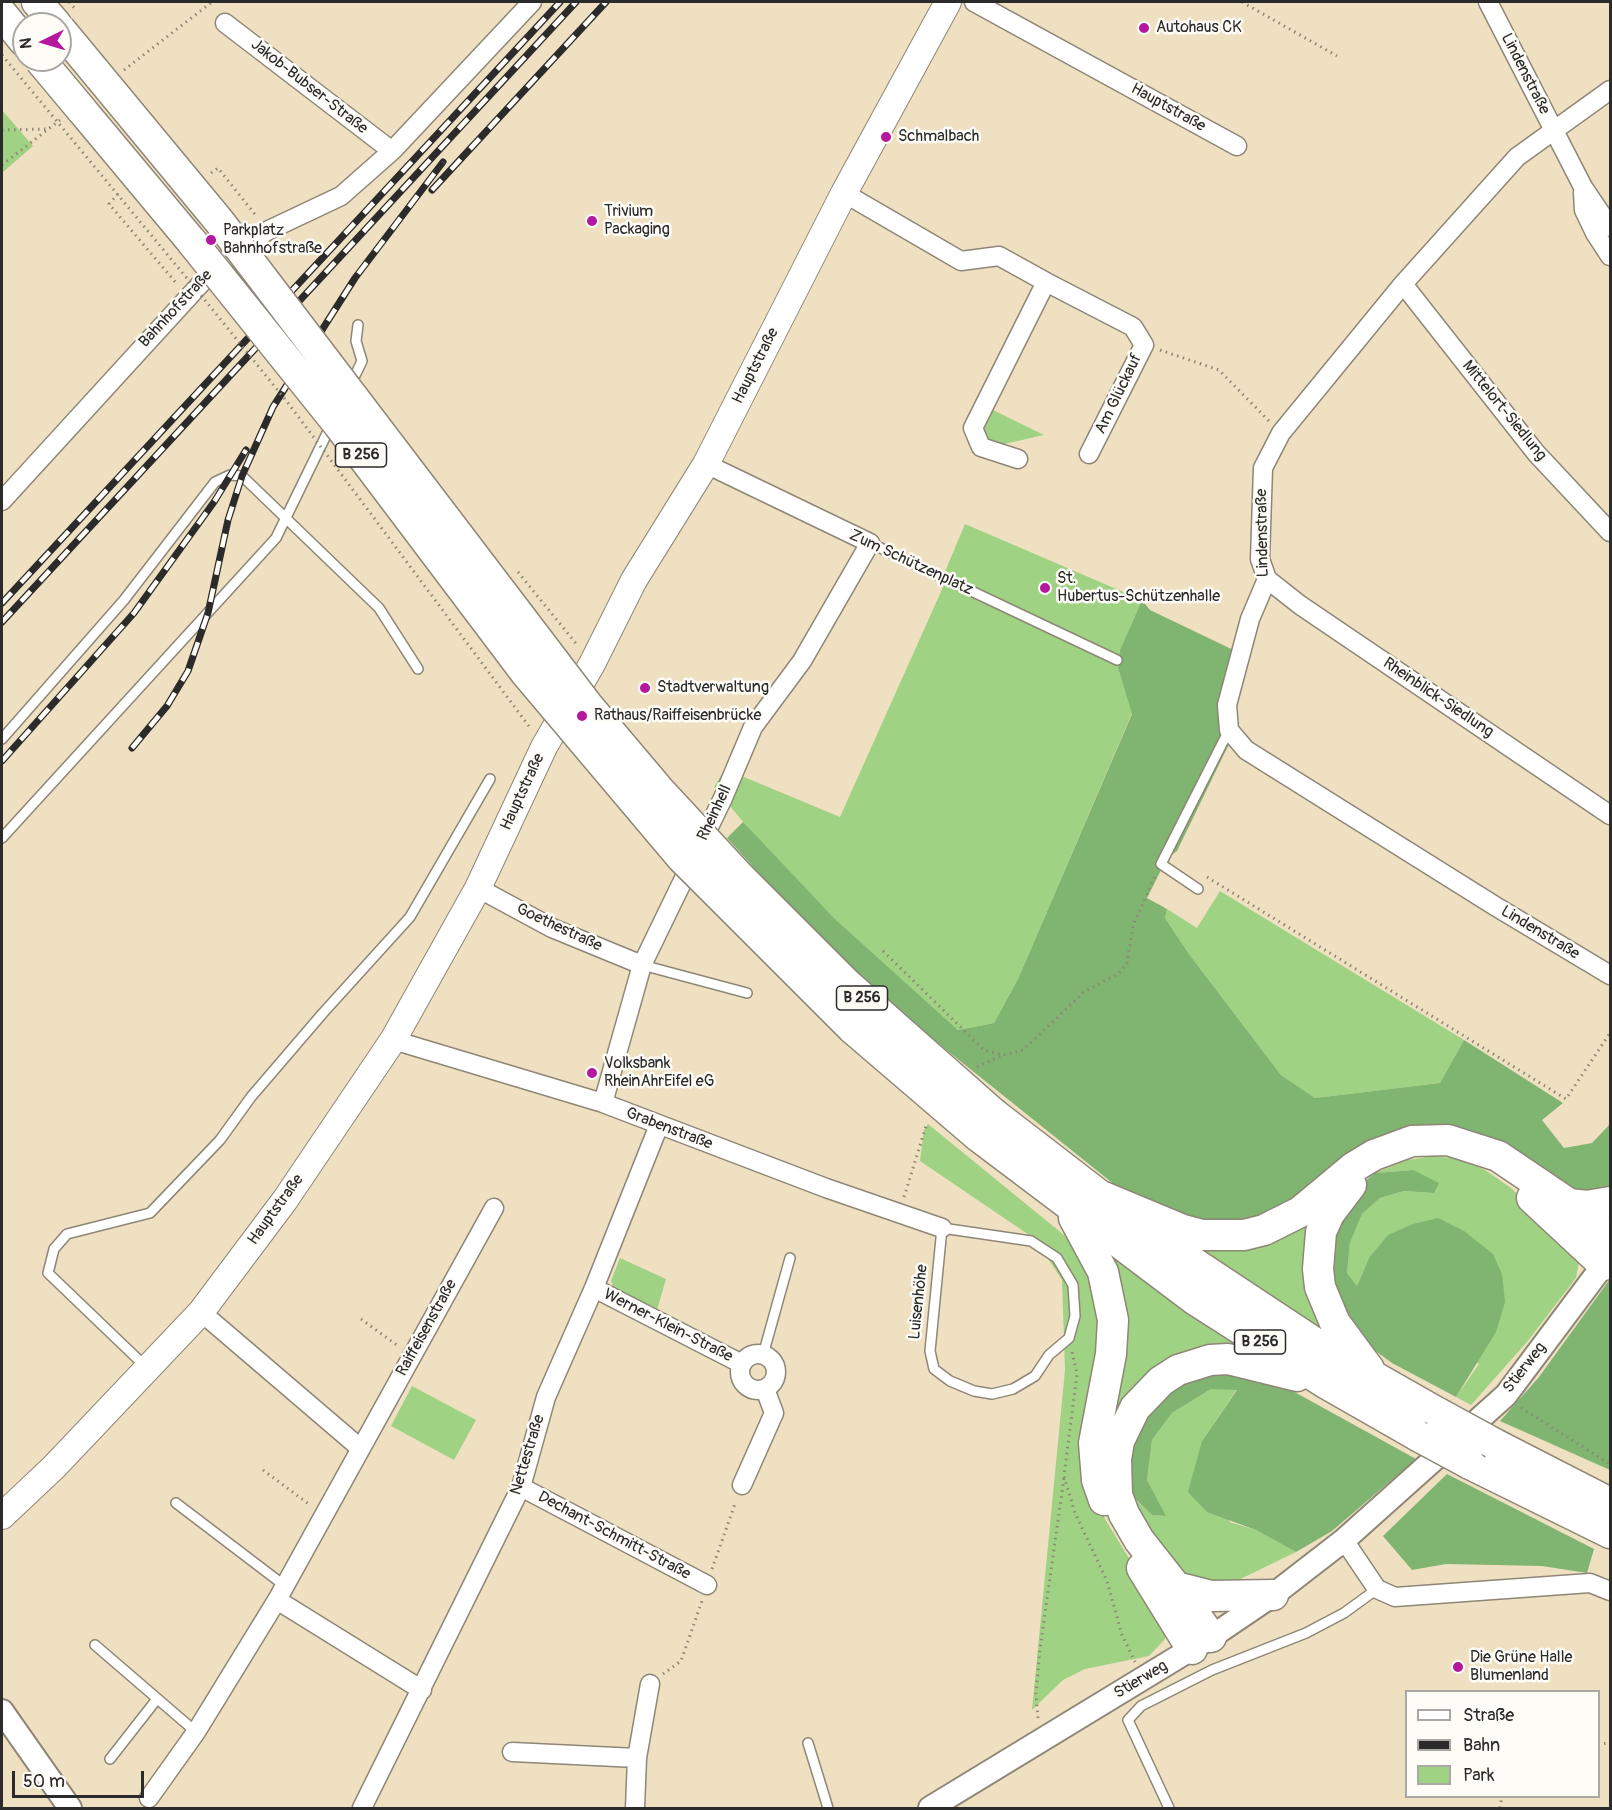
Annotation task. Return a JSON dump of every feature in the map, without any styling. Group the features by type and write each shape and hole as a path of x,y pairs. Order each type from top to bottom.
{"highway":[{"path":"2,14 12,26"},
{"name":"B 256","path":"72,43 219,221 589,707 660,791 745,882 1067,1205 1194,1299 1327,1384 1470,1464 1611,1533"},
{"name":"B 256","path":"50,72 254,318 338,424 525,672 666,840 745,924 852,1028 986,1125 1099,1195 1264,1310 1438,1413 1611,1503"},
{"path":"1099,1195 1183,1230 1212,1235 1244,1235 1264,1230 1300,1212 1354,1167 1374,1155 1412,1141 1448,1140 1498,1156 1569,1204 1609,1253"},
{"path":"1376,1378 1335,1323 1320,1287 1318,1250 1329,1214 1341,1196 1371,1169 1392,1158 1416,1152 1438,1151 1460,1154 1484,1162 1609,1253"},
{"path":"1569,1204 1587,1206 1611,1202"},
{"path":"1067,1205 1096,1254 1111,1302 1113,1338 1094,1443 1097,1480 1111,1516 1201,1643"},
{"path":"1201,1643 1176,1587 1139,1540 1124,1514 1117,1495 1116,1459 1119,1440 1135,1408 1161,1381 1178,1370 1210,1360 1245,1361 1327,1384"},
{"path":"1176,1587 1211,1596 1273,1595"}],"main road":[{"name":"Hauptstraße","path":"2,1516 54,1467 201,1312 285,1200 393,1040 478,888 544,747 592,664 634,580 706,464 844,193 948,2"}],"street":[{"name":"Hauptstraße","path":"974,2 1237,146"},
{"name":"Lindenstraße","path":"1488,2 1553,129 1517,156 1404,284 1281,433 1263,468 1260,559 1267,579 1250,619 1227,705 1229,730 1246,750 1495,906 1611,975"},
{"name":"Bahnhofstraße","path":"2,501 187,296 223,262 267,231 341,196 392,152 527,3"},
{"name":"Jakob-Bubser-Straße","path":"225,23 392,152"},
{"path":"1611,90 1553,129 1583,187 1611,227"},
{"path":"1583,187 1584,210 1595,233 1611,256"},
{"name":"Am Glückauf","path":"844,193 961,261 999,256 1133,327 1144,345 1089,454"},
{"path":"1018,459 981,447 973,428 1046,282"},
{"name":"Mittelort-Siedlung","path":"1404,284 1536,453 1611,532"},
{"name":"Zum Schützenplatz","path":"706,464 870,543"},
{"name":"Rheinhell","path":"603,1103 642,965 723,798 753,727 802,661 870,543"},
{"name":"Rheinblick-Siedlung","path":"1267,579 1300,605 1611,815"},
{"name":"Goethestraße","path":"478,888 552,928 642,965"},
{"name":"Grabenstraße","path":"393,1040 603,1103 942,1228"},
{"name":"Nettestraße","path":"362,1809 521,1487 546,1397 594,1287 659,1125"},
{"name":"Raiffeisenstraße","path":"149,1798 196,1731 281,1593 494,1208"},
{"name":"Stierweg","path":"930,1809 1201,1643 1273,1595 1344,1540 1506,1395 1609,1253"},
{"name":"Werner-Klein-Straße","path":"594,1287 742,1364"},
{"path":"201,1312 360,1448"},
{"path":"742,1485 774,1413 765,1389 774,1380 776,1374 773,1362 763,1355"},
{"name":"Werner-Klein-Straße","path":"763,1355 751,1356 742,1364 741,1376 743,1382 753,1389 765,1389"},
{"name":"Dechant-Schmitt-Straße","path":"521,1487 706,1585"},
{"path":"1344,1540 1377,1589 1395,1597 1590,1583 1611,1591"},
{"path":"281,1593 422,1690"},
{"path":"634,1809 637,1758 650,1684"},
{"path":"2,1711 34,1753 70,1809"},
{"path":"512,1752 637,1758"}],"lane":[{"path":"342,403 362,361 356,341 358,325"},
{"path":"2,838 276,538 337,413"},
{"path":"2,739 124,600 215,482 230,475 242,476 379,608 418,669"},
{"name":"Zum Schützenplatz","path":"870,543 1117,660"},
{"path":"1198,889 1161,864 1229,730"},
{"path":"147,1369 48,1273 54,1249 67,1234 150,1213 220,1140 251,1097 410,917 490,779"},
{"path":"642,965 747,993"},
{"name":"Luisenhöhe","path":"942,1228 1031,1241 1057,1258 1073,1285 1075,1316 1069,1338 1049,1355 1035,1376 1013,1389 992,1394 974,1391 950,1381 934,1369 930,1351 942,1228"},
{"path":"763,1355 790,1258"},
{"path":"176,1503 281,1593"},
{"name":"Stierweg","path":"1169,1809 1128,1720 1141,1706 1212,1670 1314,1629 1344,1613 1377,1589"},
{"path":"95,1645 196,1731"},
{"path":"110,1759 157,1699"},
{"path":"808,1743 828,1809"}],"path":[{"path":"1242,2 1336,56"},
{"path":"2,55 288,403 544,747"},
{"path":"2,130 48,129"},
{"path":"210,173 218,168 251,208"},
{"path":"118,194 109,204 187,296"},
{"path":"1144,345 1220,370 1281,433"},
{"path":"976,1067 1002,1055 1023,1050 1084,992 1119,973 1127,963 1133,926 1161,864"},
{"path":"1204,876 1566,1099 1611,1033"},
{"path":"884,951 984,1050 1002,1055"},
{"path":"900,1213 925,1126"},
{"path":"361,1319 411,1356"},
{"path":"1525,1411 1611,1464"},
{"path":"263,1470 324,1515"},
{"path":"1047,1736 1038,1718 1036,1693 1064,1476"},
{"path":"650,1684 681,1661 692,1636 706,1585 742,1485"}],"green space":[{"path":"2,110 33,146 2,173"},
{"path":"989,408 1044,435 1000,445 987,438 980,430"},
{"path":"965,524 1142,600 1120,650 1118,668 1132,713 1018,979 994,1023 958,1030 834,918 755,836 714,787 725,769 840,817 948,576 944,574"},
{"path":"1142,600 1150,610 1246,656 1229,744 1177,851 1167,858 1147,898 1167,909 1165,918 1189,954 1281,1075 1315,1098 1440,1083 1464,1040 1563,1103 1542,1120 1564,1148 1592,1143 1610,1124 1610,1194 1589,1198 1434,1134 1269,1218 1203,1226 1130,1197 914,1024 817,937 727,838 743,822 834,918 958,1030 994,1023 1018,979 1132,714 1118,668 1120,650"},
{"path":"1220,891 1464,1040 1440,1083 1315,1098 1281,1075 1189,954 1165,918 1167,909 1197,928"},
{"path":"928,1124 1064,1235 1082,1259 1096,1294 1100,1323 1091,1491 1105,1519 1158,1606 1166,1624 1165,1639 1149,1656 1085,1669 1063,1680 1032,1710 1065,1370 1062,1280 1035,1239 920,1161 924,1130"},
{"path":"1434,1156 1460,1159 1485,1170 1511,1188 1576,1250 1579,1262 1576,1278 1527,1342 1471,1405 1456,1397 1479,1364 1369,1258 1357,1286 1347,1273 1350,1243 1362,1214 1380,1198 1404,1191 1434,1193 1413,1170 1375,1173 1407,1160"},
{"path":"1413,1170 1439,1183 1434,1193 1404,1191 1380,1198 1362,1214 1350,1243 1347,1273 1357,1286 1369,1258 1388,1235 1413,1224 1438,1218 1464,1231 1493,1254 1502,1274 1505,1302 1496,1332 1456,1397 1392,1363 1359,1339 1329,1284 1333,1224 1348,1195 1375,1173"},
{"path":"1333,1194 1327,1338 1190,1248"},
{"path":"1106,1246 1256,1350 1109,1453"},
{"path":"620,1258 666,1279 657,1310 615,1291 611,1281"},
{"path":"1610,1279 1610,1470 1500,1421 1539,1377"},
{"path":"1206,1369 1271,1379 1416,1459 1332,1531 1296,1552 1256,1530 1207,1512 1188,1492 1202,1441 1237,1390 1211,1389 1172,1413 1152,1440 1147,1480 1166,1516 1152,1515 1127,1491 1127,1446 1158,1397"},
{"path":"412,1386 476,1420 454,1460 391,1426"},
{"path":"1211,1389 1237,1389 1202,1441 1230,1522 1256,1530 1296,1552 1224,1587 1175,1572 1127,1492 1152,1515 1165,1516 1147,1480 1152,1440 1172,1413"},
{"path":"1447,1474 1594,1549 1587,1573 1542,1566 1446,1564 1412,1570 1383,1536"}],"railway":[{"path":"2,603 560,2"},
{"path":"2,622 576,2"},
{"path":"432,190 606,2"},
{"path":"132,748 167,706 188,671 208,613 228,520 242,476 273,407 355,278 443,162"},
{"path":"2,761 134,613 214,502 246,450"}],"place":[{"name":"Autohaus CK","path":"1144,28"},
{"name":"Schmalbach","path":"886,137"},
{"name":"Trivium Packaging","path":"592,221"},
{"name":"Parkplatz Bahnhofstraße","path":"211,240"},
{"name":"St. Hubertus-Schützenhalle","path":"1045,588"},
{"name":"Stadtverwaltung","path":"645,688"},
{"name":"Rathaus/Raiffeisenbrücke","path":"582,716"},
{"name":"Volksbank RheinAhrEifel eG","path":"592,1073"},
{"name":"Die Grüne Halle Blumenland","path":"1458,1667"}]}
